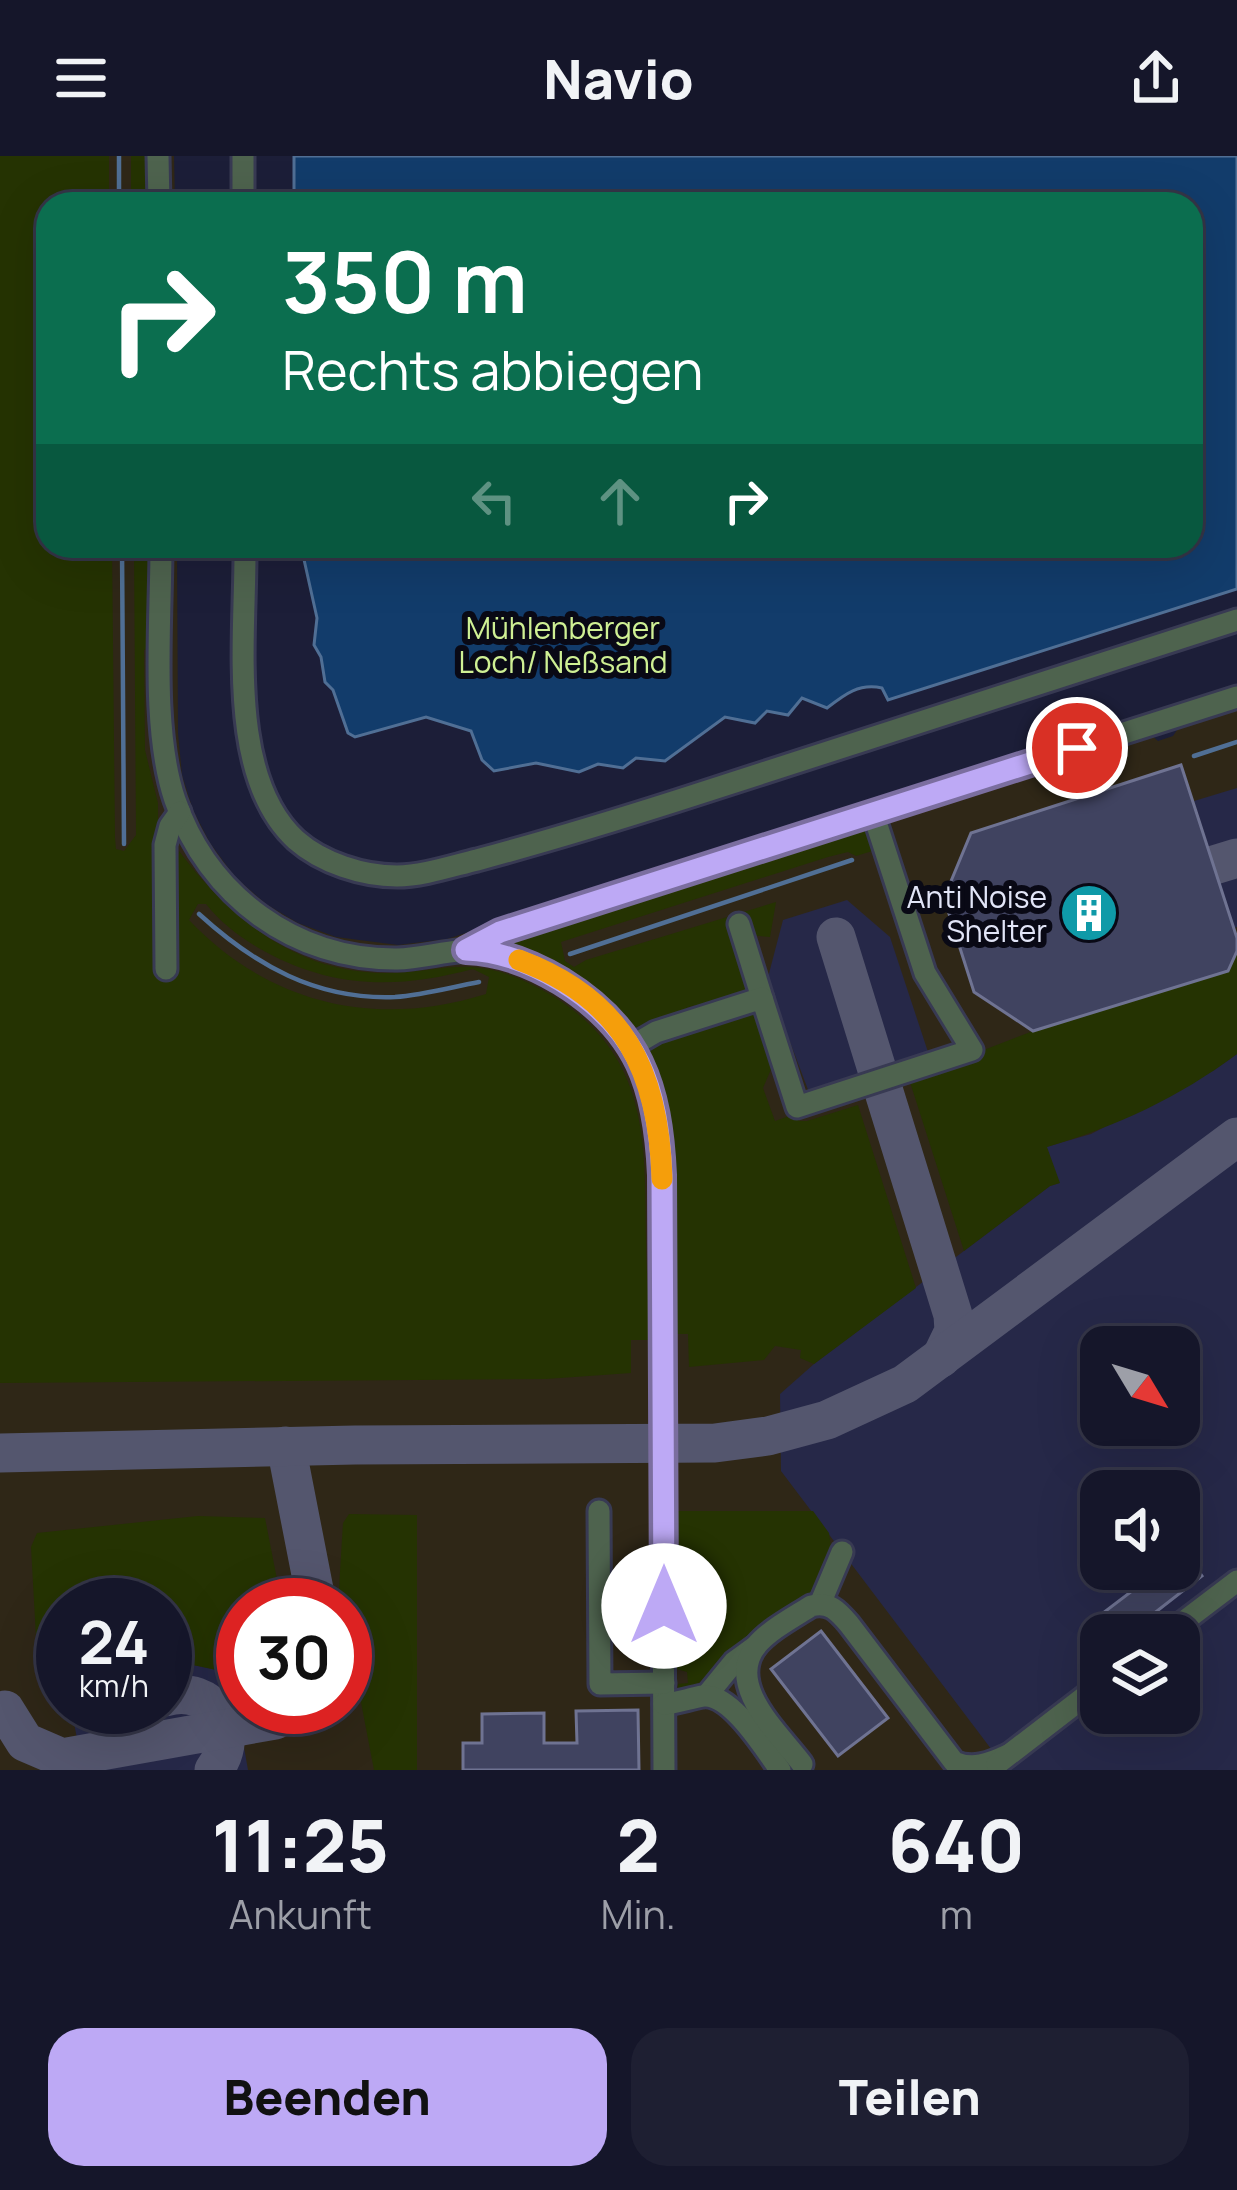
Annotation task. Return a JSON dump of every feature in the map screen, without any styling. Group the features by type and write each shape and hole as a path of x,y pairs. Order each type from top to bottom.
{"street":[{"path":"158,156 159,192"},
{"path":"243,156 243,192"},
{"path":"161,558 169,779 192,841 224,885 245,906 286,933 332,951 416,958 466,950 497,953 546,972 605,1012 632,1046 648,1083 660,1146 664,1770"},
{"path":"245,558 246,713 257,786 297,841 320,857 345,867 399,876 558,839 1237,620"},
{"path":"466,950 500,932 1237,697"},
{"path":"166,970 165,844 180,812"},
{"path":"739,925 797,1107 972,1050 925,973 873,813"},
{"path":"632,1046 656,1032 762,998"},
{"path":"599,1511 600,1684 723,1701 791,1767"},
{"path":"820,1604 842,1552"},
{"path":"1194,1614 1237,1581"},
{"path":"707,1696 734,1661 820,1604 838,1610 953,1762 963,1769 977,1769 1008,1755"},
{"path":"757,1646 746,1682 748,1691 791,1767"},
{"path":"707,1696 746,1682"},
{"path":"989,1770 1080,1700"}],"shaded area":[{"path":"0,156 174,156 175,192 36,192 36,558 177,558 178,733 182,775 193,810 235,877 298,923 336,937 398,945 447,939 529,913 884,828 889,817 1150,734 1158,741 1173,736 1181,724 1237,706 1237,1770 0,1770"},
{"name":"Mühlenberger Loch/ Neßsand","path":"294,156 1237,156 1237,589 888,700 882,688 866,687 827,708 802,698 788,715 767,711 755,723 725,717 665,761 636,758 623,768 598,764 579,772 536,763 494,771 482,760 471,731 426,717 355,737 348,733 333,690 325,682 314,645 317,618 304,558 1203,558 1203,192 294,192"},
{"path":"1237,788 1237,927 1234,928 1194,801"},
{"path":"847,900 890,937 930,1058 810,1095 767,981 783,920"},
{"path":"1237,1054 1237,1770 1007,1770 781,1471 780,1394 1059,1183 1046,1147 1091,1134"},
{"path":"192,1665 216,1670 216,1734 242,1734 248,1770 83,1770 76,1734 192,1734"}],"green space":[{"path":"0,156 109,156 109,192 36,192 36,558 112,558 115,838 116,849 124,851 136,835 134,558 152,558 153,647 144,650 145,750 158,803 159,969 179,851 244,920 297,953 357,971 483,968 537,987 587,1022 625,1075 636,1104 645,1168 649,1340 631,1340 631,1373 546,1379 0,1383","holes":["198,904 206,904 264,951 315,973 392,982 473,969 489,977 486,994 404,1009 326,1002 254,972 189,920"]},
{"path":"131,156 150,156 150,192 131,192"},
{"path":"861,825 874,830 879,849 828,857 561,942 565,961 574,967 776,902 770,937 750,935 747,993 697,1011 695,1005 686,1008 686,1014 632,1028 591,989 492,942"},
{"path":"1237,951 1237,1054 1146,1109 1047,1147 1060,1183 964,1251 909,1079 1033,1031 1228,971"},
{"path":"749,1008 759,1013 775,1060 763,1088 775,1121 795,1114 799,1121 807,1121 858,1105 916,1288 814,1364 800,1358 801,1350 775,1346 764,1360 689,1367 688,1334 670,1334 669,1149 675,1149 675,1141 669,1141 649,1043"},
{"path":"672,1511 813,1511 829,1533 832,1555 813,1595 684,1694 678,1691 678,1684 688,1683 687,1672 673,1668"},
{"path":"349,1514 417,1515 417,1770 374,1770 367,1734 372,1734 372,1578 340,1578 343,1523"},
{"path":"198,1516 265,1518 277,1578 216,1578 216,1670 192,1665 192,1578 36,1578 36,1637 31,1547 37,1533"}],"building":[{"name":"Anti Noise Shelter","path":"1181,765 1237,938 1228,971 1033,1031 974,992 944,898 971,833"},
{"path":"1133,1590 1184,1590 1153,1614 1102,1614"},
{"path":"821,1631 888,1718 838,1756 771,1669"},
{"path":"638,1710 639,1770 463,1770 463,1743 482,1743 482,1714 544,1713 544,1743 577,1743 576,1711"}],"waterway":[{"path":"119,156 119,192"},
{"path":"122,558 124,844"},
{"path":"1194,756 1237,742"},
{"path":"570,954 852,860"},
{"path":"199,914 242,949 313,986 395,997 479,982"}],"taxiway":[{"path":"1162,881 1237,858"},
{"path":"836,937 953,1315 954,1331 941,1358"},
{"path":"0,1453 715,1443 768,1436 827,1420 905,1384 1237,1137"},
{"path":"286,1446 312,1578"},
{"path":"192,1696 209,1704 224,1727 222,1755 214,1770"},
{"path":"5,1710 25,1742 62,1758 216,1731"}],"slow traffic":[{"path":"519,960 588,999 626,1035 655,1109 662,1179"}],"place":[{"name":"Anti Noise Shelter","path":"1089,913"}],"route":[{"path":"664,1606 662,1175 648,1083 626,1035 588,999 527,963 466,950 500,932 1077,748"}]}
